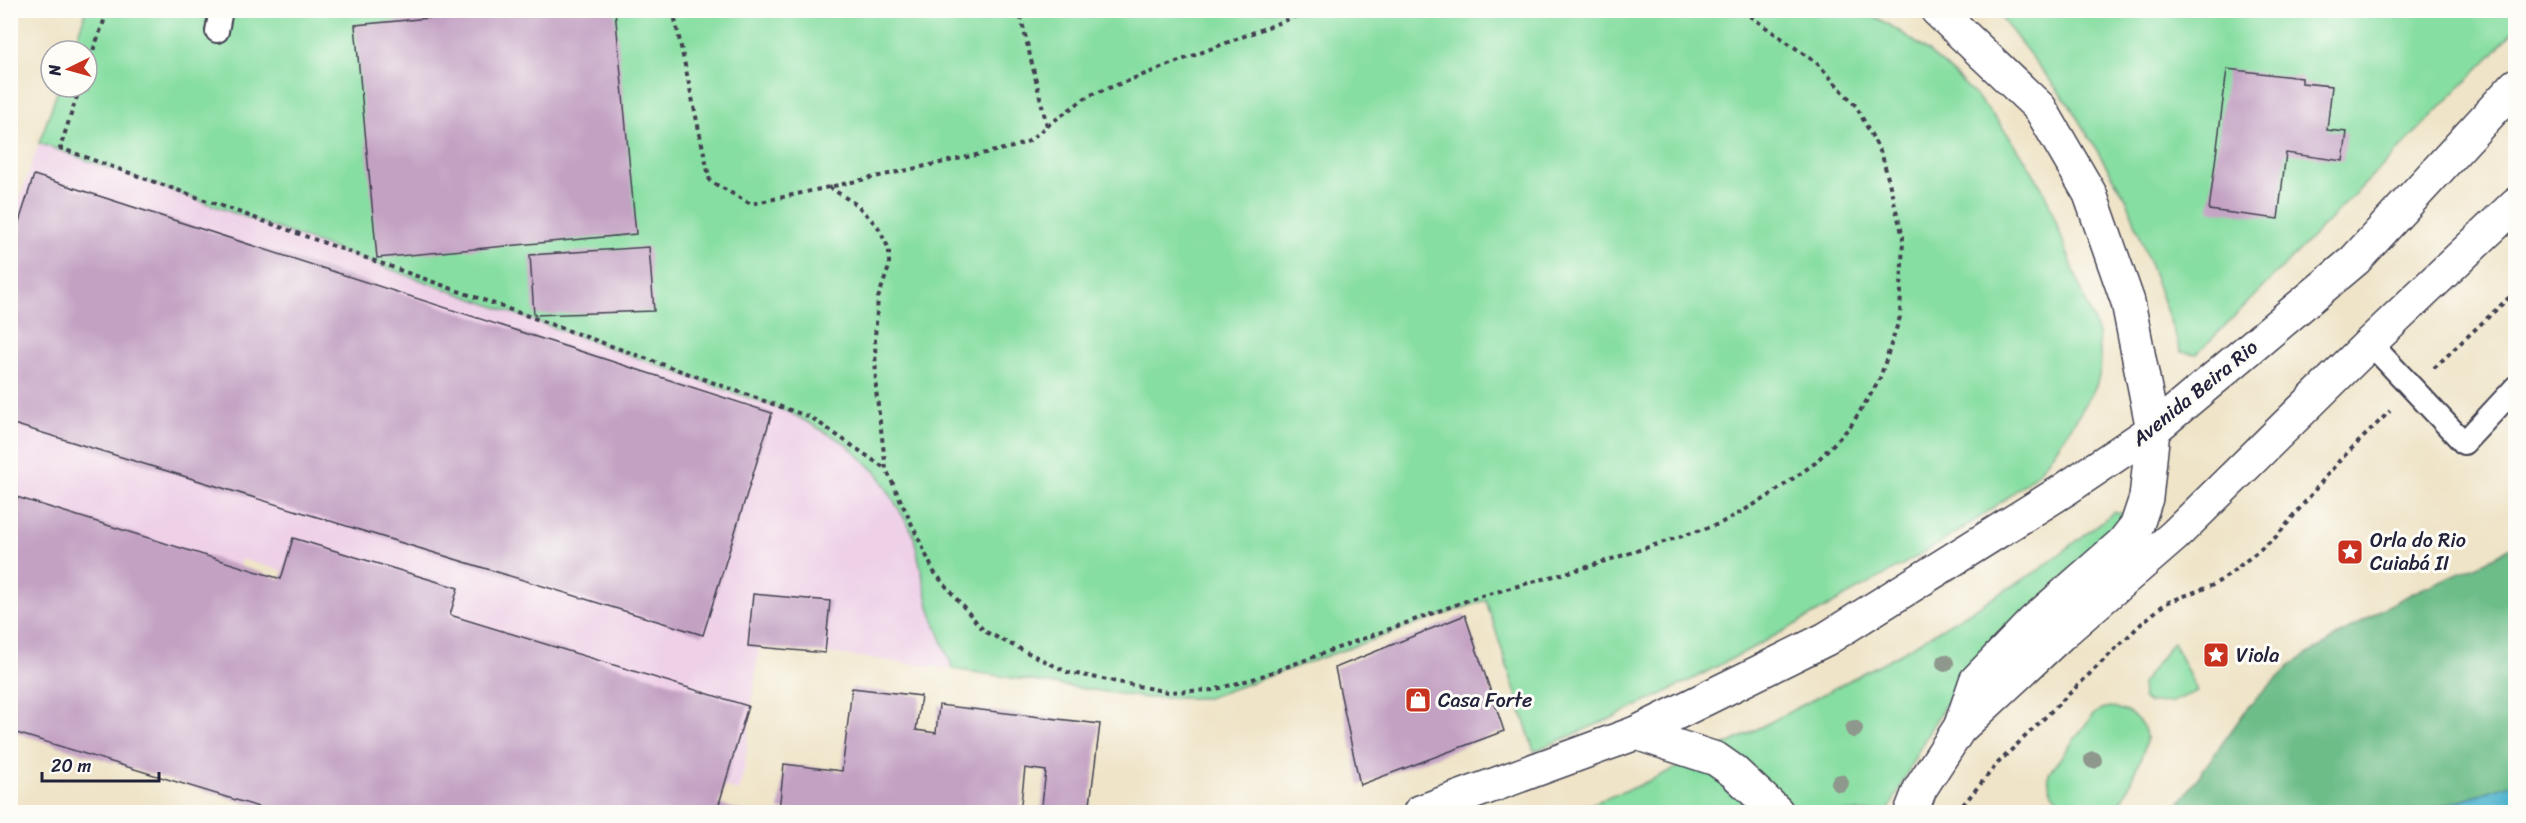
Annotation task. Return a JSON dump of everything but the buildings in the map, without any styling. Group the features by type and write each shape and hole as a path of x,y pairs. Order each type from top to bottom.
{"main road":[{"path":"1911,813 1920,789 1959,729 1976,681 2033,622 2123,543 2137,525 2146,498 2153,430 2128,302 2090,194 2040,108 1937,10"},
{"name":"Avenida Beira Rio","path":"1420,813 1636,733 1826,639 2064,490 2153,430 2355,260 2516,85"},
{"path":"1959,729 2061,634 2175,535 2370,343 2516,204"},
{"path":"1636,733 1716,759 1733,771 1777,813"}],"lane":[{"path":"2370,343 2464,443 2516,387"}],"path":[{"path":"97,39 108,10"},
{"path":"673,10 710,181 751,204 1013,147 1029,141 1088,96 1312,10"},
{"path":"1019,10 1047,126"},
{"path":"829,187 857,205 878,227 889,249 889,267 878,298 875,337 876,390 886,469 934,572 984,631 1067,672 1168,692 1213,690 1256,678 1474,598 1587,567 1719,524 1766,498 1815,463 1850,427 1880,381 1900,317 1903,237 1882,155 1856,105 1817,63 1741,10"},
{"path":"76,99 60,148 812,418 886,469"},
{"path":"1957,813 1998,763 2143,622 2166,603 2213,585 2226,577 2277,536 2338,462 2516,291"}],"shaded area":[{"path":"39,143 791,413 845,443 878,474 913,533 930,610 953,669 759,644 744,771 738,791 380,674 399,603 241,559 220,628 11,567 11,223"}],"green space":[{"path":"2515,10 2516,27 2494,53 2197,354 2181,352 2127,200 2070,106 1996,11"},
{"path":"86,11 1863,11 1918,44 1967,87 1990,112 2028,164 2049,204 2098,334 2100,371 2097,383 2087,402 2043,467 1992,509 1893,570 1729,660 1653,699 1534,751 1486,600 1207,698 1147,698 953,669 930,610 913,533 878,474 845,443 791,413 39,143 55,99 99,99 99,39 76,39"},
{"path":"2114,512 2122,512 2127,517 1992,648 1952,696 1925,738 1888,812 1571,812 1640,785 1742,737 1901,653 2039,570"},
{"path":"2515,544 2515,784 2422,812 2173,812 2249,706 2293,663 2384,608 2493,558"},
{"path":"2173,642 2197,691 2172,702 2149,703 2143,698 2142,683"},
{"path":"2110,707 2124,711 2142,724 2146,738 2143,753 2126,792 2115,807 2105,812 2093,813 2071,809 2054,795 2049,785 2049,773 2092,716 2101,709"}],"water":[{"path":"2515,784 2515,812 2422,812"}],"place":[{"name":"Orla do Rio Cuiabá II","path":"2350,552"},
{"name":"Viola","path":"2216,655"},
{"name":"Casa Forte","path":"1418,700"}]}
